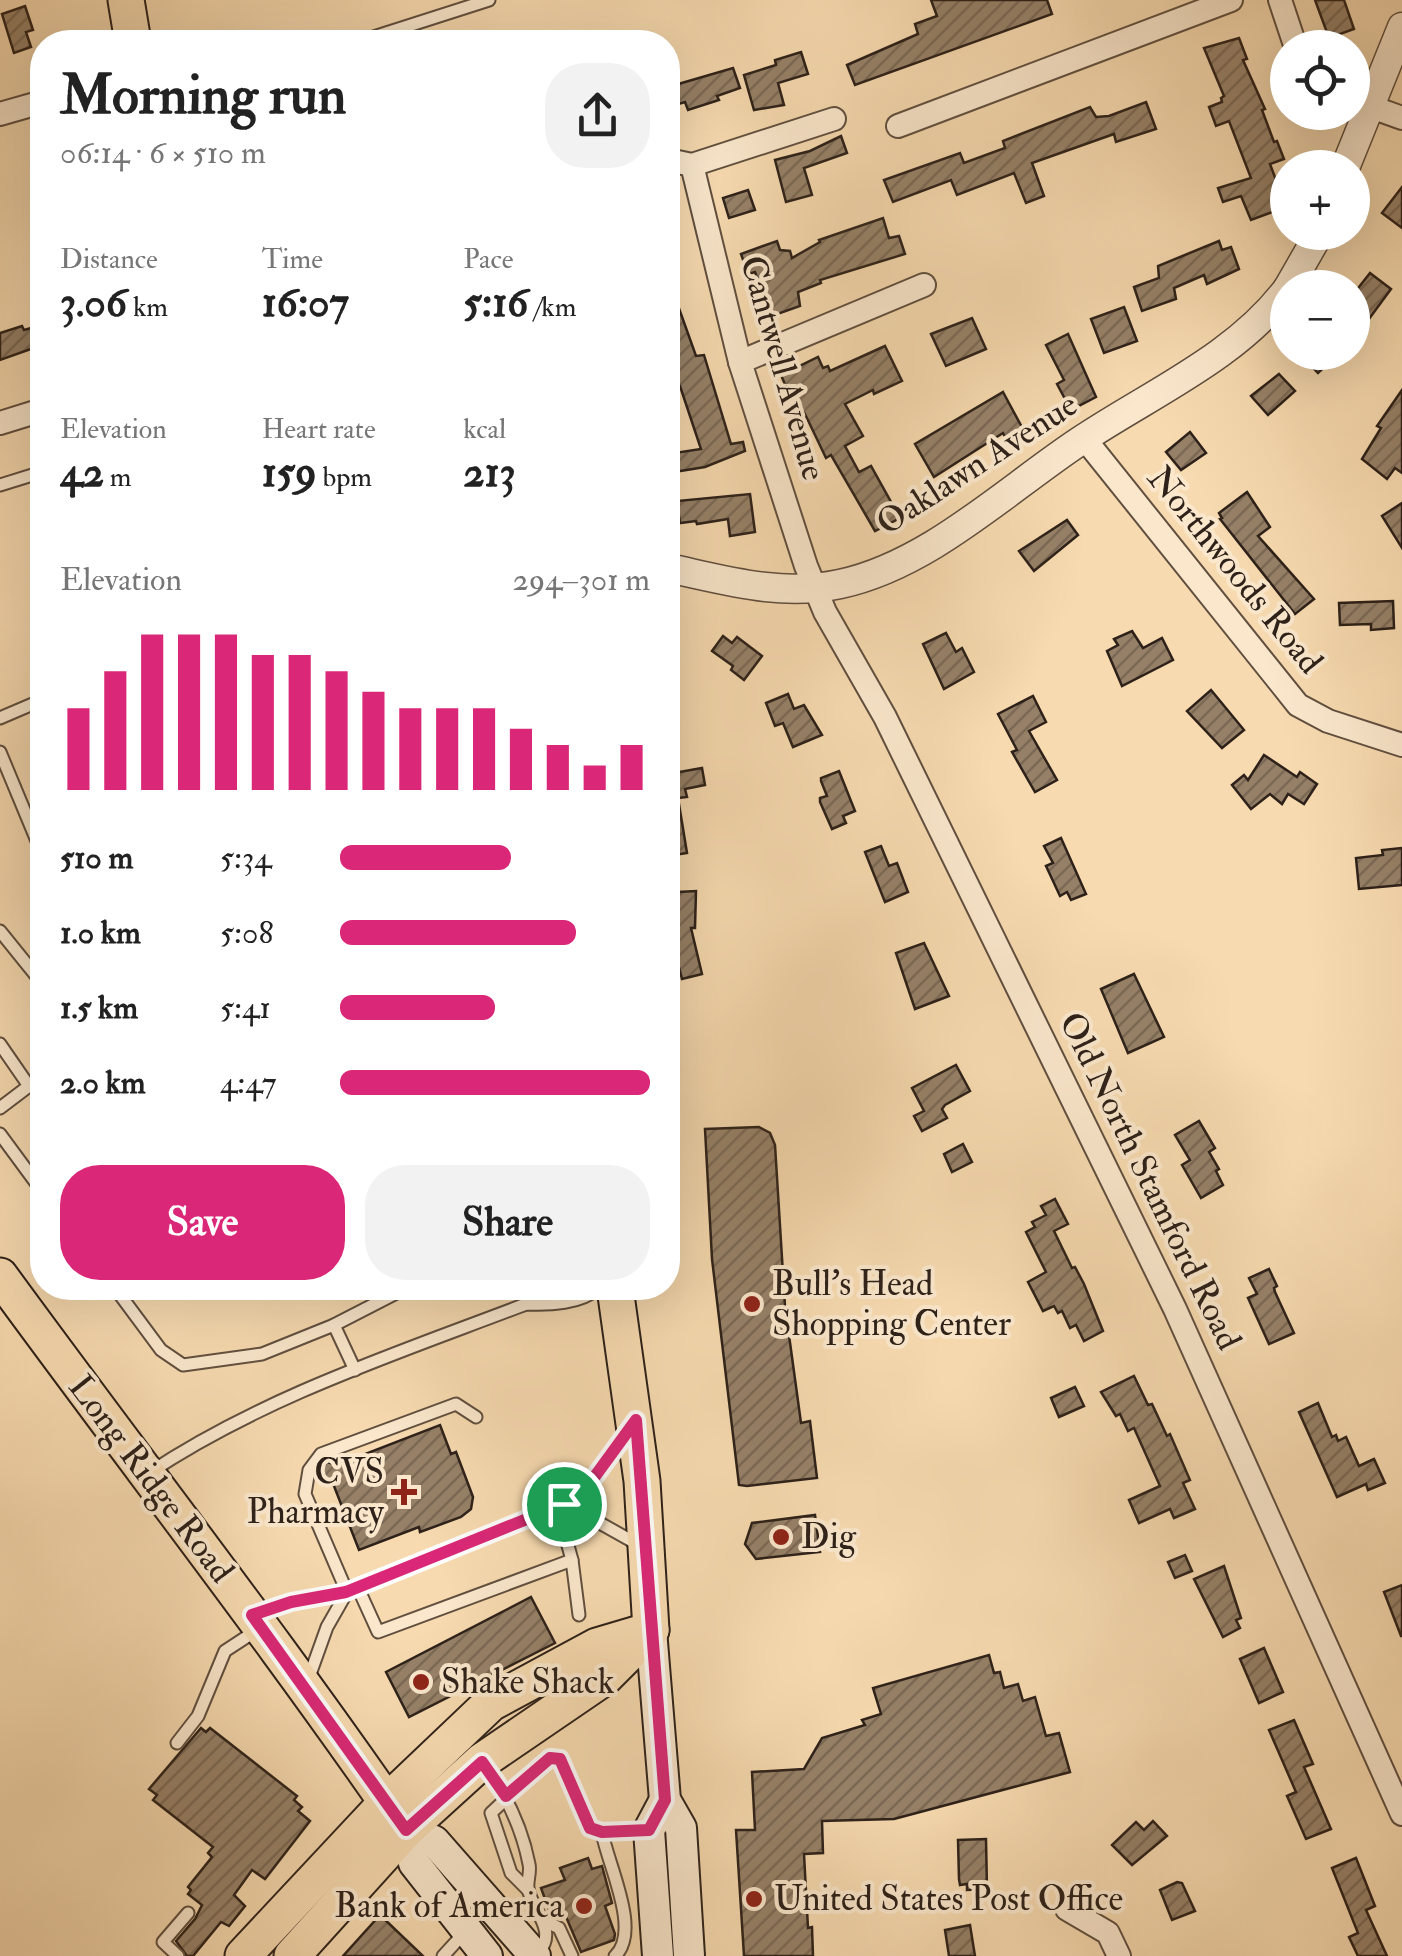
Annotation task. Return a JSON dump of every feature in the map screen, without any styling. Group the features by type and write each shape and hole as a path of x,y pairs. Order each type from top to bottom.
{"main road":[{"path":"126,0 132,30"},
{"name":"Long Ridge Road","path":"0,1276 396,1816 414,1863 487,1956"},
{"path":"617,1300 636,1420 665,1800 682,1828 688,1956"},
{"path":"243,1956 396,1816 605,1677 652,1630"},
{"path":"292,1956 396,1816 490,1703 597,1646 652,1630"},
{"path":"658,1956 649,1830 665,1800"},
{"name":"Long Ridge Road","path":"396,1816 434,1841 535,1956"}],"street":[{"path":"898,126 1232,0"},
{"path":"1280,0 1290,30"},
{"path":"1370,85 1402,27"},
{"path":"0,114 30,105"},
{"path":"1370,107 1402,118"},
{"path":"680,162 692,165 834,119"},
{"name":"Cantwell Avenue","path":"692,165 740,362 815,588"},
{"path":"740,362 924,285"},
{"name":"Oaklawn Avenue","path":"680,571 746,586 815,588 860,578 924,551 1084,438 1216,354 1270,309"},
{"path":"0,423 30,414"},
{"name":"Northwoods Road","path":"1084,438 1298,705 1328,722 1402,745"},
{"name":"Old North Stamford Road","path":"815,588 885,716 1175,1309 1402,1814"},
{"path":"1067,1908 1108,1933 1119,1956"}],"lane":[{"path":"395,30 489,0"},
{"path":"0,485 30,476"},
{"path":"0,718 30,705"},
{"path":"0,752 30,824"},
{"path":"0,931 30,968"},
{"path":"0,1044 30,1086 0,1108"},
{"path":"0,1134 30,1175"},
{"path":"124,1300 161,1350 183,1365 262,1354 383,1300"},
{"path":"526,1304 529,1300"},
{"path":"146,1476 200,1439 355,1370 526,1304 552,1305 571,1300"},
{"path":"334,1325 355,1370"},
{"path":"476,1416 456,1404 338,1447 309,1470 305,1494 352,1590 378,1632 572,1560"},
{"path":"177,1743 198,1716 225,1651 256,1621 291,1602 352,1590 560,1505 585,1490 636,1420"},
{"path":"305,1494 322,1478"},
{"path":"560,1505 648,1550"},
{"path":"560,1505 580,1616"},
{"path":"304,1689 327,1628 352,1590"},
{"path":"535,1956 544,1947 546,1928 528,1890 511,1873 491,1814 506,1796 550,1758 560,1759 590,1828 602,1832 649,1830"},
{"path":"482,1762 506,1796 530,1867 528,1890"},
{"path":"602,1832 618,1880 624,1927 624,1946 615,1956"},
{"path":"178,1956 163,1942 188,1913"},
{"path":"543,1920 559,1928 572,1956"},
{"path":"442,1956 466,1931"}],"building":[{"path":"931,0 1047,0 1052,14 855,85 847,65 918,34 915,24 937,16"},
{"path":"1315,0 1344,0 1354,29 1326,30"},
{"path":"25,6 33,30 26,32 30,47 14,53 2,14"},
{"path":"1239,38 1247,59 1243,60 1280,150 1270,150 1270,213 1251,220 1241,196 1223,202 1218,188 1251,178 1229,121 1216,126 1209,107 1222,102 1224,96 1204,48"},
{"path":"801,52 808,74 778,83 784,105 754,110 744,75"},
{"path":"733,68 740,88 688,110 685,102 680,103 680,83"},
{"path":"1146,102 1156,129 1116,142 1114,134 1032,163 1044,196 1026,203 1014,173 957,195 951,180 893,202 884,180 960,153 964,163 1005,148 1003,141 1090,107 1096,117 1109,116"},
{"path":"841,136 847,153 804,168 812,195 786,202 775,160 810,151"},
{"path":"1402,187 1402,228 1382,213"},
{"path":"748,190 755,210 729,218 723,198"},
{"path":"883,218 889,238 899,236 905,254 820,280 821,283 798,292 800,306 772,316 755,272 748,274 741,254 777,241 780,250 790,251 792,258 819,240"},
{"path":"1219,241 1222,250 1231,247 1239,269 1207,284 1204,275 1174,288 1176,299 1142,311 1134,287 1159,278 1158,266"},
{"path":"1370,273 1391,289 1370,318"},
{"path":"1124,307 1137,341 1104,353 1091,319"},
{"path":"680,311 696,356 704,355 731,444 743,442 745,451 705,467 680,471 680,452 701,449 680,386"},
{"path":"972,318 986,349 946,366 931,334"},
{"path":"22,326 24,330 30,328 30,349 0,360 0,333"},
{"path":"1068,334 1096,397 1071,410 1057,384 1064,380 1046,345"},
{"path":"885,346 902,381 845,404 863,436 845,446 859,472 871,466 900,518 875,531 831,455 826,458 781,375 818,357 823,368 828,366 830,371"},
{"path":"1279,374 1295,391 1268,415 1251,396"},
{"path":"1402,390 1402,473 1395,468 1387,479 1362,459 1381,428 1377,426"},
{"path":"1003,392 1024,431 1007,441 1003,433 934,477 915,444"},
{"path":"1190,432 1206,453 1181,470 1166,452"},
{"path":"1247,492 1270,527 1258,536 1314,599 1295,614 1220,519 1219,513"},
{"path":"750,494 755,532 730,536 728,519 680,523 680,501"},
{"path":"1402,503 1402,548 1382,516"},
{"path":"1067,520 1078,535 1034,571 1019,551"},
{"path":"1393,601 1394,628 1371,630 1371,624 1340,625 1339,603"},
{"path":"1132,631 1143,648 1162,638 1173,660 1122,686 1107,651 1118,645 1114,639"},
{"path":"946,633 956,652 962,648 974,672 944,689 923,644"},
{"path":"723,636 732,643 737,637 762,656 744,680 712,651"},
{"path":"1211,690 1244,730 1222,748 1187,711"},
{"path":"788,694 794,709 804,705 822,735 793,747 783,723 775,726 766,703"},
{"path":"1033,696 1046,722 1029,731 1057,780 1035,792 1012,752 1017,750 998,714"},
{"path":"1264,755 1297,777 1300,772 1317,784 1304,804 1288,794 1282,804 1270,794 1251,809 1232,785 1244,775 1248,780"},
{"path":"702,768 705,785 685,789 687,797 680,798 680,772"},
{"path":"839,771 855,811 843,816 846,823 832,829 820,802 820,798 827,796 821,778"},
{"path":"680,810 687,853 680,854"},
{"path":"1061,838 1086,894 1071,900 1067,892 1060,896 1046,866 1053,863 1044,846"},
{"path":"881,846 889,866 897,863 908,892 885,902 865,852"},
{"path":"1402,848 1402,885 1359,889 1356,858"},
{"path":"696,891 695,928 691,928 702,974 682,979 680,971 680,892"},
{"path":"924,943 949,996 915,1009 896,953"},
{"path":"1134,974 1164,1037 1128,1053 1101,989"},
{"path":"956,1065 970,1091 945,1105 942,1109 947,1118 922,1131 914,1116 924,1111 912,1088"},
{"path":"1199,1121 1215,1148 1209,1152 1223,1185 1201,1198 1182,1165 1190,1160 1175,1135"},
{"name":"Bull's Head Shopping Center","path":"759,1127 770,1133 775,1145 785,1306 801,1423 810,1421 817,1478 747,1486 739,1485 712,1259 705,1129"},
{"path":"963,1144 972,1162 952,1172 944,1154"},
{"path":"1055,1199 1068,1224 1054,1231 1084,1284 1103,1331 1084,1341 1076,1325 1070,1328 1062,1311 1058,1313 1054,1306 1043,1311 1028,1282 1046,1272 1026,1232 1035,1227 1032,1222 1046,1215 1041,1206"},
{"path":"1269,1269 1294,1333 1269,1344 1248,1298 1257,1294 1249,1278"},
{"path":"1134,1376 1167,1436 1170,1434 1190,1480 1183,1483 1195,1509 1174,1518 1170,1509 1139,1523 1129,1500 1160,1486 1134,1428 1128,1431 1120,1414 1116,1416 1101,1392"},
{"path":"1075,1387 1084,1406 1059,1417 1051,1398"},
{"path":"1318,1403 1332,1437 1336,1435 1338,1441 1346,1437 1359,1466 1374,1459 1385,1483 1368,1490 1366,1484 1337,1497 1299,1412"},
{"name":"CVS Pharmacy","path":"440,1425 451,1454 456,1452 473,1497 471,1509 461,1517 420,1532 419,1527 359,1550 334,1486 318,1474 327,1462 337,1465"},
{"name":"Dig","path":"815,1515 820,1552 756,1559 745,1544 752,1523"},
{"path":"1185,1555 1192,1571 1175,1578 1168,1562"},
{"path":"1224,1566 1241,1618 1236,1620 1240,1628 1223,1637 1194,1579"},
{"path":"1402,1585 1402,1636 1401,1636 1384,1592"},
{"path":"531,1597 555,1643 409,1717 386,1672"},
{"path":"1264,1648 1283,1692 1259,1703 1240,1659"},
{"path":"989,1655 1004,1688 1018,1684 1023,1701 1035,1697 1046,1736 1059,1733 1070,1772 894,1819 822,1821 823,1853 804,1854 813,1956 744,1956 736,1830 755,1830 752,1772 804,1769 822,1738 865,1725 862,1720 881,1714 873,1688"},
{"path":"1294,1720 1313,1764 1304,1767 1331,1829 1306,1839 1287,1796 1296,1792 1269,1730"},
{"path":"201,1728 206,1732 210,1728 297,1796 294,1800 302,1807 298,1811 310,1821 265,1879 252,1870 234,1895 245,1906 229,1926 221,1922 193,1956 187,1956 176,1941 202,1905 188,1894 188,1887 212,1857 208,1853 213,1847 153,1800 157,1795 149,1789"},
{"path":"1153,1821 1167,1836 1132,1865 1112,1845 1136,1822 1144,1830"},
{"path":"986,1839 987,1889 967,1890 967,1884 960,1885 958,1840"},
{"name":"Bank of America","path":"588,1858 592,1869 602,1866 612,1903 605,1906 615,1934 614,1940 581,1952 561,1905 549,1910 541,1888 565,1880 560,1868"},
{"path":"1356,1858 1375,1906 1366,1910 1387,1956 1358,1956 1349,1937 1358,1933 1332,1868"},
{"path":"1182,1883 1195,1911 1172,1920 1160,1890"},
{"path":"380,1915 423,1956 343,1956"},
{"path":"970,1925 975,1956 949,1956 945,1930"}],"place":[{"name":"Bull's Head Shopping Center","path":"752,1304"},
{"name":"CVS Pharmacy","path":"404,1492"},
{"name":"Dig","path":"781,1537"},
{"name":"Shake Shack","path":"421,1682"},
{"name":"United States Post Office","path":"754,1899"},
{"name":"Bank of America","path":"584,1906"}],"route":[{"path":"636,1420 665,1800 649,1830 602,1832 590,1828 560,1759 550,1758 506,1796 482,1762 406,1830 252,1615 291,1602 346,1592 564,1504 585,1490 636,1420"}]}
